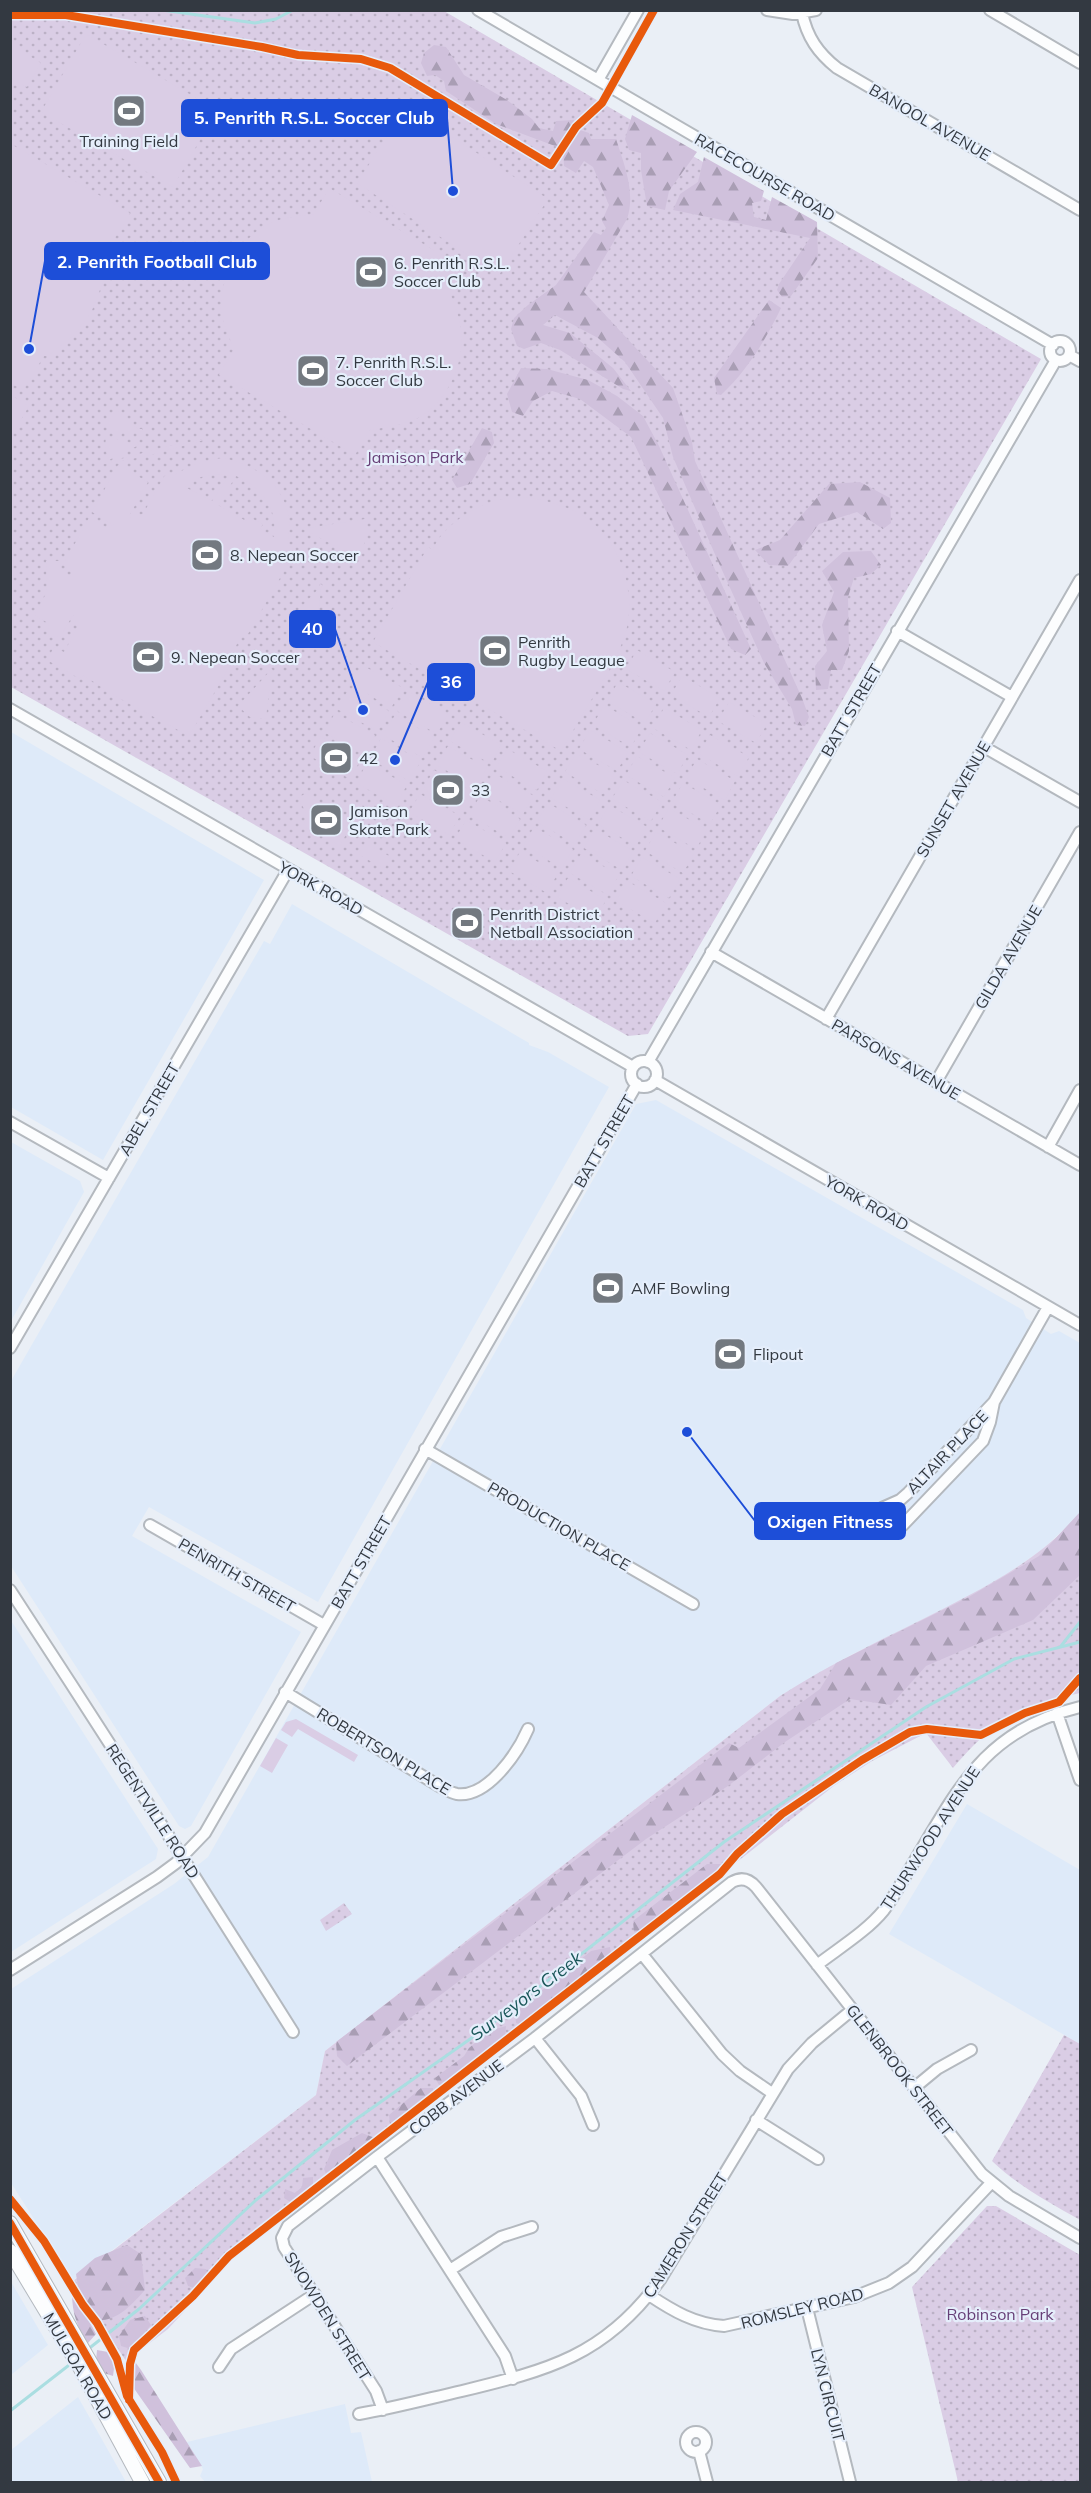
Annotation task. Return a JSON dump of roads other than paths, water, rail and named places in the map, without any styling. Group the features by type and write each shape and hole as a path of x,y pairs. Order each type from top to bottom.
{"main road":[{"name":"MULGOA ROAD","path":"10,2223 85,2366 142,2482"},
{"name":"MULGOA ROAD","path":"10,2251 74,2346"},
{"name":"MULGOA ROAD","path":"85,2366 159,2482"}],"street":[{"name":"RACECOURSE ROAD","path":"478,10 1053,345"},
{"path":"598,81 638,10"},
{"path":"767,10 802,13 816,10"},
{"path":"990,10 1080,63"},
{"name":"BANOOL AVENUE","path":"802,13 809,36 819,51 837,68 1080,210"},
{"path":"1058,342 1065,343 1069,348 1069,355 1062,361 1056,360 1050,353 1053,345 1058,342"},
{"path":"1069,355 1080,361"},
{"name":"BATT STREET","path":"648,1062 1056,360"},
{"name":"SUNSET AVENUE","path":"826,1019 1080,580"},
{"path":"897,631 1012,697"},
{"name":"YORK ROAD","path":"10,709 633,1067"},
{"path":"984,747 1080,802"},
{"name":"GILDA AVENUE","path":"936,1082 1080,832"},
{"name":"ABEL STREET","path":"10,1348 288,870"},
{"name":"PARSONS AVENUE","path":"711,952 1080,1166"},
{"path":"639,1062 648,1062 656,1069 655,1080 645,1086 637,1084 631,1075 633,1067 639,1062"},
{"name":"YORK ROAD","path":"655,1080 1080,1325"},
{"name":"BATT STREET","path":"10,1970 157,1877 183,1856 211,1823 637,1084"},
{"path":"1048,1147 1080,1090"},
{"path":"10,1122 109,1178"},
{"name":"ALTAIR PLACE","path":"994,1402 990,1422 980,1444 902,1526 893,1529 883,1524 879,1515 882,1508 900,1500 908,1493 994,1402 1048,1306"},
{"name":"PRODUCTION PLACE","path":"426,1449 693,1604"},
{"name":"PENRITH STREET","path":"150,1525 324,1625"},
{"name":"REGENTVILLE ROAD","path":"10,1590 183,1856 293,2032"},
{"name":"ROBERTSON PLACE","path":"285,1692 440,1786 458,1794 471,1792 494,1777 510,1761 528,1729"},
{"name":"THURWOOD AVENUE","path":"818,1965 883,1911 962,1784 984,1758 1018,1731 1057,1713 1080,1707"},
{"path":"1057,1713 1080,1780"},
{"name":"GLENBROOK STREET","path":"741,1879 756,1887 991,2183 1080,2238"},
{"name":"COBB AVENUE","path":"377,2157 535,2038 732,1882 741,1879"},
{"path":"642,1954 722,2054 740,2071 772,2093"},
{"name":"CAMERON STREET","path":"358,2415 513,2379 555,2366 592,2347 623,2323 649,2295 772,2093 799,2054 852,2010"},
{"path":"535,2038 580,2096 593,2125"},
{"path":"914,2088 944,2065 971,2050"},
{"path":"756,2120 818,2159"},
{"path":"377,2157 505,2356 513,2379"},
{"name":"SNOWDEN STREET","path":"377,2157 288,2226 283,2234 284,2247 376,2391 383,2410"},
{"name":"ROMSLEY ROAD","path":"649,2295 686,2318 717,2325 739,2324 863,2295 904,2274 991,2183"},
{"path":"450,2270 501,2236 532,2227"},
{"path":"219,2367 231,2349 315,2294"},
{"name":"LYN CIRCUIT","path":"807,2308 850,2482"},
{"path":"699,2451 706,2482"}],"waterway":[{"path":"162,10 255,23 276,19 293,10"},
{"path":"1061,1646 1080,1622"},
{"name":"Surveyors Creek","path":"87,2350 139,2309 256,2200 355,2120 500,2018 724,1842 926,1707 1014,1659 1080,1642"},
{"name":"Surveyors Creek","path":"10,2411 73,2362"}],"place":[{"name":"Training Field","path":"129,111"},
{"name":"5. Penrith R.S.L. Soccer Club","path":"453,191"},
{"name":"6. Penrith R.S.L. Soccer Club","path":"371,272"},
{"name":"2. Penrith Football Club","path":"29,349"},
{"name":"7. Penrith R.S.L. Soccer Club","path":"313,371"},
{"name":"8. Nepean Soccer","path":"207,555"},
{"name":"Penrith Rugby League","path":"495,651"},
{"name":"9. Nepean Soccer","path":"148,657"},
{"name":"40","path":"363,710"},
{"name":"42","path":"336,758"},
{"name":"36","path":"395,760"},
{"name":"33","path":"448,790"},
{"name":"Jamison Skate Park","path":"326,820"},
{"name":"Penrith District Netball Association","path":"467,923"},
{"name":"AMF Bowling","path":"608,1288"},
{"name":"Flipout","path":"730,1354"},
{"name":"Oxigen Fitness","path":"687,1432"}],"park label":[{"name":"Jamison Park","path":"415,457"},
{"name":"Robinson Park","path":"1000,2314"}]}
